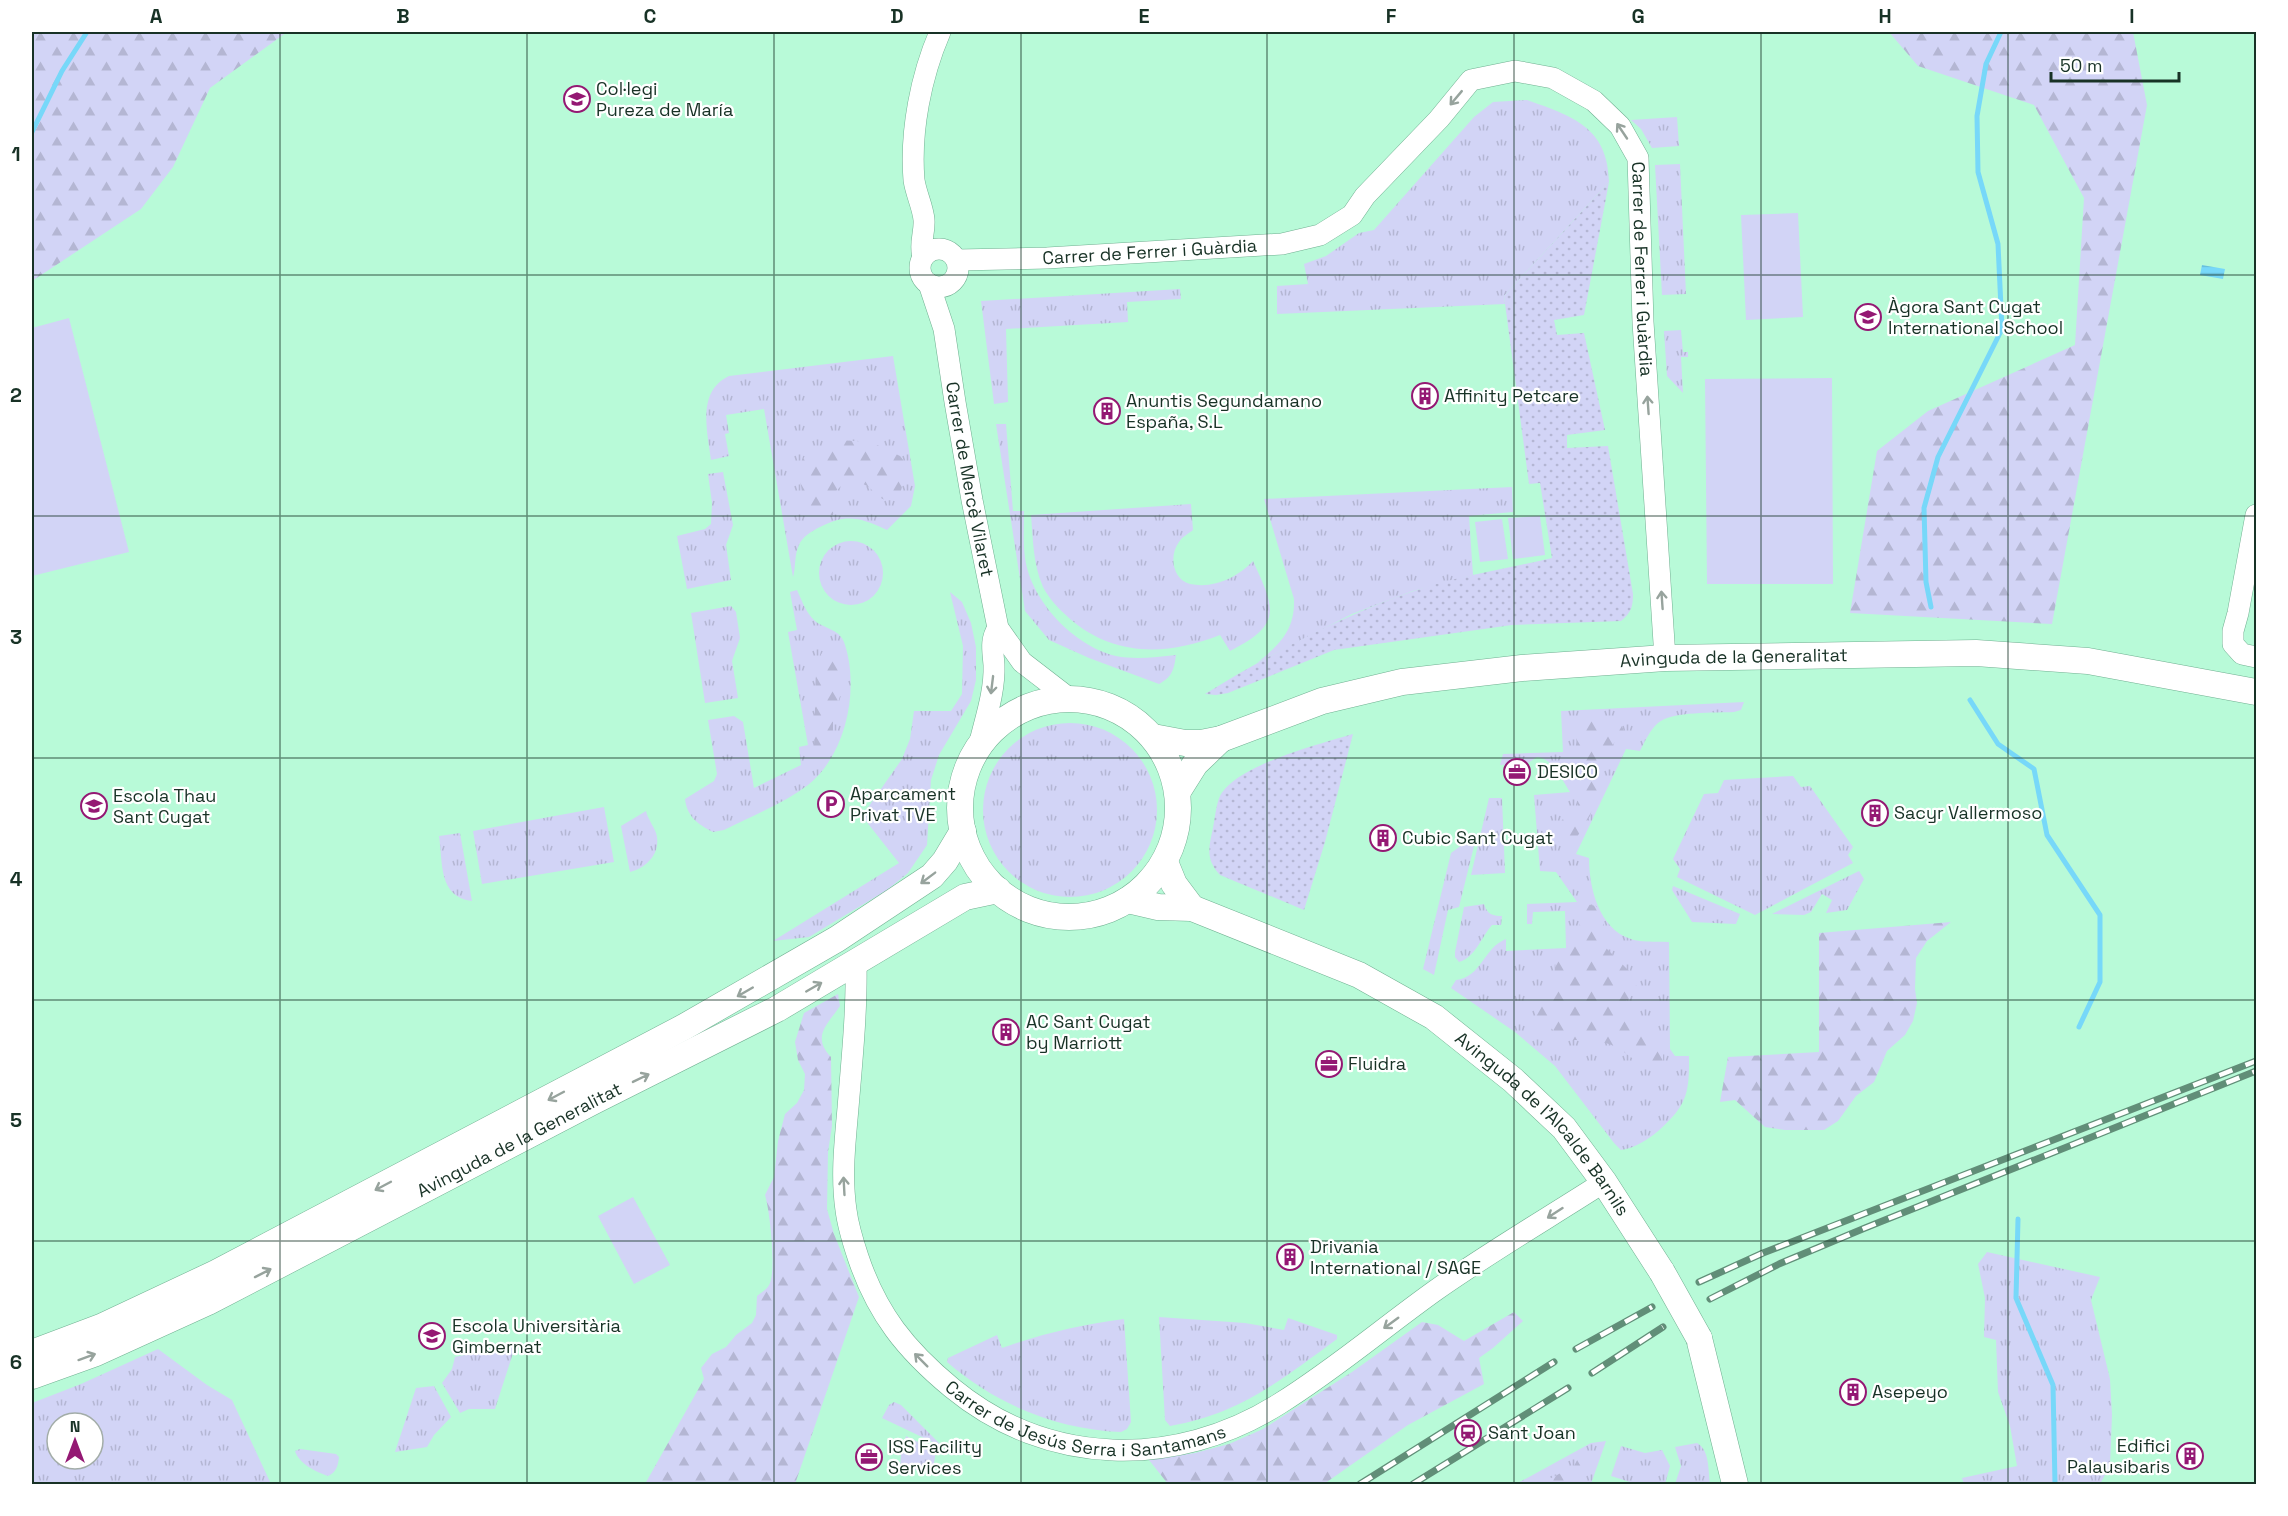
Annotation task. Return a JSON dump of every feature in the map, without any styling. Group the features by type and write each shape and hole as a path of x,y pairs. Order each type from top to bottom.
{"street":[{"path":"924,221 951,254 958,272 952,282 940,287 924,280 920,268 923,256 920,247 924,221 915,183 914,156 920,101 926,73 940,32"},
{"name":"Carrer de Ferrer i Guàrdia","path":"951,254 1184,250 1282,244 1301,240 1320,235 1352,215 1365,196 1439,119 1471,80 1515,71 1553,78 1594,101 1620,126 1638,158 1643,321 1665,658"},
{"path":"923,256 932,249 951,254"},
{"name":"Carrer de Mercè Vilaret","path":"944,329 948,294 952,282"},
{"name":"Carrer de Mercè Vilaret","path":"929,284 944,329 972,500 998,628 1022,662 1070,699"},
{"path":"2256,514 2238,613 2232,631 2232,644 2242,654 2256,657"},
{"name":"Carrer de Mercè Vilaret","path":"979,746 992,691 993,637 998,628"},
{"name":"Avinguda de la Generalitat","path":"1153,737 1185,743 1221,739 1322,701 1402,682 1522,668 1665,658 1976,653 2088,661 2256,692"},
{"path":"1070,699 1097,702 1122,712 1153,737 1171,768 1178,791 1177,827 1164,862 1145,887 1128,900 1096,913 1063,916 1030,909 998,890 976,864 963,831 960,809 962,789 966,771 979,746 994,728 1014,714 1035,704 1070,699"},
{"name":"Avinguda de la Generalitat","path":"1178,791 1195,764 1221,739"},
{"name":"Avinguda de la Generalitat","path":"32,1353 101,1327 204,1279 684,1027 837,939 932,876 945,861 963,831"},
{"path":"1164,862 1174,884 1192,908"},
{"name":"Avinguda de la Generalitat","path":"32,1376 96,1353 208,1302 584,1106 777,1009 965,897 998,890"},
{"name":"Avinguda de l'Alcalde Barnils","path":"1128,900 1158,907 1192,908 1359,975 1434,1017 1513,1080 1564,1128 1604,1182 1662,1272 1699,1338 1735,1485"},
{"name":"Carrer de Jesús Serra i Santamans","path":"856,963 856,1000 844,1152 844,1182 846,1211 852,1237 872,1294 902,1342 936,1375 980,1409 1040,1438 1069,1446 1109,1451 1150,1450 1202,1439 1236,1426 1278,1405 1438,1289 1604,1182"}],"green space":[{"path":"32,32 287,32 210,88 173,167 141,209 32,281"},
{"path":"1889,32 2133,32 2147,105 2052,624 1850,613 1877,451 1928,411 2075,345 2084,198 2034,105 1918,66"},
{"path":"1527,100 1572,118 1594,136 1602,148 1607,163 1609,182 1504,296 1505,304 1277,314 1277,286 1308,284 1304,264 1326,256 1359,233 1374,230 1474,117 1493,102"},
{"path":"1677,117 1679,146 1652,148 1641,129 1631,120"},
{"path":"1680,164 1686,294 1662,295 1655,165"},
{"path":"1609,182 1584,315 1554,320 1557,335 1584,333 1605,430 1567,435 1567,448 1608,446 1633,594 1632,606 1627,615 1621,621 1512,625 1334,650 1228,693 1205,694 1307,637 1386,601 1448,581 1552,558 1540,483 1529,484 1504,296"},
{"path":"1798,213 1803,317 1746,320 1741,215"},
{"path":"1180,289 1181,299 1127,302 1128,322 1006,329 1008,402 994,404 981,301"},
{"path":"69,318 129,552 32,576 32,328"},
{"path":"1681,330 1683,352 1688,352 1688,357 1681,357 1683,393 1667,376 1664,331"},
{"path":"893,356 915,486 911,506 887,530 869,522 846,519 814,530 800,542 793,577 764,409 726,415 729,433 725,434 729,456 711,460 706,412 712,391 729,376"},
{"path":"1832,378 1833,584 1707,584 1705,379"},
{"path":"996,424 1006,424 1013,511 1024,511 1025,558 1029,574 1045,605 1070,632 1100,651 1131,658 1176,655 1172,672 1167,679 1159,684 1089,658 1049,640 1025,611"},
{"path":"838,440 871,442 900,456 904,461 903,483 899,498 886,500 866,485 844,483 836,491 833,515 812,516 805,510 798,467 807,453"},
{"path":"723,472 733,525 726,545 731,580 687,589 677,536 705,529 711,524 712,503 708,474"},
{"path":"1512,487 1513,512 1469,516 1473,575 1413,591 1352,614 1257,663 1284,636 1294,610 1294,599 1264,499"},
{"path":"1191,504 1193,530 1182,539 1174,553 1174,566 1179,577 1190,584 1208,585 1233,577 1253,561 1269,603 1270,614 1259,632 1230,651 1220,635 1180,647 1161,649 1122,646 1104,640 1086,631 1069,618 1043,587 1035,560 1031,515"},
{"path":"1540,516 1545,555 1513,559 1508,518"},
{"path":"1502,519 1508,559 1480,562 1475,522"},
{"path":"845,541 857,541 874,550 881,561 883,573 881,585 874,596 857,605 845,605 833,600 824,591 819,579 819,567 824,555 833,546"},
{"path":"797,590 804,607 812,618 839,634 844,642 851,679 847,719 841,738 821,772 808,785 767,809 724,830 713,832 694,819 685,799 714,781 717,774 708,720 734,716 743,722 754,788 801,765 799,747 808,745 788,632 797,630 790,592"},
{"path":"950,592 962,602 971,623 976,647 976,680 971,701 939,755 931,780 927,845 908,873 887,890 809,937 773,941 899,863 862,816 902,759 910,739 914,711 951,711 962,694 963,646"},
{"path":"731,606 736,612 740,638 732,661 738,698 705,703 691,613"},
{"path":"836,645 842,651 842,690 833,718 833,735 826,750 816,758 814,750 816,662 826,647"},
{"path":"1744,702 1741,710 1734,712 1694,713 1665,719 1653,729 1640,751 1626,749 1576,854 1589,858 1594,894 1598,906 1611,926 1620,934 1631,939 1669,942 1670,1049 1675,1056 1689,1056 1687,1088 1680,1107 1669,1121 1646,1140 1621,1150 1555,1066 1515,1032 1451,988 1456,980 1472,974 1492,949 1506,939 1506,951 1566,948 1565,911 1533,912 1532,924 1527,924 1527,904 1577,902 1556,872 1540,871 1534,795 1570,792 1548,761 1537,757 1528,763 1500,765 1503,754 1563,752 1561,711"},
{"path":"1582,715 1619,720 1624,731 1611,747 1590,816 1577,837 1562,844 1554,838 1553,832 1566,815 1578,806 1579,767 1576,734"},
{"path":"1070,723 1103,730 1118,738 1131,749 1142,762 1150,777 1157,810 1150,843 1142,858 1131,871 1118,882 1103,890 1070,897 1037,890 1022,882 1009,871 998,858 990,843 983,810 990,777 998,762 1009,749 1022,738 1037,730"},
{"path":"1353,734 1325,842 1304,910 1220,875 1212,864 1210,847 1220,796 1229,785 1260,765"},
{"path":"1793,776 1801,787 1810,786 1853,847 1848,855 1853,863 1755,915 1677,877 1680,869 1673,859 1704,794 1718,793 1724,780"},
{"path":"1489,798 1502,798 1505,873 1471,875"},
{"path":"604,807 614,862 482,884 473,831"},
{"path":"646,811 656,833 657,847 647,863 630,872 621,826"},
{"path":"460,833 472,901 453,893 444,877 442,867 439,836"},
{"path":"1477,834 1459,907 1448,910 1434,975 1423,969 1451,853"},
{"path":"1859,871 1864,879 1847,910 1826,913 1832,900 1822,894 1811,912 1804,915 1772,914"},
{"path":"1673,886 1740,914 1736,924 1692,922 1672,890"},
{"path":"1484,904 1490,914 1502,916 1501,925 1492,925 1470,956 1459,962 1455,957 1455,952 1464,907"},
{"path":"1586,904 1596,906 1603,917 1606,948 1633,975 1637,988 1629,999 1620,1004 1620,1013 1658,1042 1663,1058 1660,1069 1644,1066 1609,1044 1561,1039 1552,1029 1541,1026 1537,1018 1536,1000 1554,980 1556,958 1579,943 1580,917"},
{"path":"1951,922 1927,941 1916,958 1917,1003 1913,1021 1905,1035 1887,1051 1874,1082 1856,1096 1838,1121 1824,1130 1785,1130 1765,1127 1735,1100 1720,1102 1728,1057 1819,1052 1819,933"},
{"path":"838,994 840,1006 822,1036 825,1050 831,1057 832,1126 828,1152 827,1209 834,1234 859,1297 795,1484 645,1484 704,1379 701,1368 712,1354 726,1347 736,1335 752,1323 756,1315 757,1296 770,1283 772,1239 765,1195 774,1177 778,1141 785,1114 797,1103 804,1090 805,1074 798,1060 795,1042 804,1013"},
{"path":"633,1197 670,1265 634,1284 598,1216"},
{"path":"1987,1252 2100,1277 2091,1300 2110,1379 2112,1415 2110,1466 2100,1484 1964,1484 1962,1478 2017,1466 2010,1426 1998,1392 1996,1340 1984,1337 1985,1298 1978,1264"},
{"path":"1514,1312 1523,1321 1479,1358 1484,1384 1408,1425 1324,1484 1168,1484 1149,1460 1195,1453 1229,1444 1263,1429 1352,1372 1422,1322 1438,1325 1464,1341"},
{"path":"1159,1317 1245,1323 1284,1330 1288,1318 1337,1335 1337,1339 1278,1381 1239,1404 1218,1413 1170,1426 1165,1420"},
{"path":"1124,1319 1131,1422 1127,1429 1121,1432 1073,1426 1028,1412 986,1391 947,1362 948,1358 997,1335 1002,1348 1063,1330"},
{"path":"514,1346 514,1350 495,1409 469,1409 460,1413 442,1383 452,1369 455,1357"},
{"path":"158,1349 207,1385 232,1400 271,1484 32,1484 32,1403 81,1384"},
{"path":"434,1386 451,1417 434,1435 427,1447 395,1452 416,1388"},
{"path":"894,1402 901,1405 943,1447 882,1418 889,1405"},
{"path":"906,1436 936,1451 933,1469 900,1470"},
{"path":"1606,1441 1591,1484 1516,1484 1591,1443"},
{"path":"1697,1443 1706,1456 1710,1484 1675,1484 1681,1466 1675,1447"},
{"path":"1621,1446 1645,1453 1662,1450 1670,1466 1665,1484 1636,1484 1611,1476"},
{"path":"300,1449 336,1454 339,1457 336,1468 328,1476 313,1470 297,1456 295,1451"},
{"path":"1590,1452 1586,1469 1568,1484 1540,1484 1574,1466 1581,1453"}],"water":[{"path":"2202,265 2225,269 2223,279 2200,275"}],"waterway":[{"path":"32,132 62,71 87,32"},
{"path":"1931,607 1926,582 1924,508 1938,457 2002,329 1998,244 1978,172 1977,116 1986,64 2001,32"},
{"path":"1970,700 1998,744 2034,769 2047,835 2100,915 2100,982 2079,1027"},
{"path":"2018,1219 2016,1298 2053,1385 2055,1484"}],"railway":[{"path":"1699,1282 1763,1253 2256,1061"},
{"path":"1710,1299 1779,1264 1865,1228 2256,1071"},
{"path":"1576,1349 1652,1307"},
{"path":"1592,1373 1663,1327"},
{"path":"1360,1484 1554,1362"},
{"path":"1413,1484 1568,1388"}],"place":[{"name":"Col·legi Pureza de María","path":"577,99"},
{"name":"Àgora Sant Cugat International School","path":"1868,317"},
{"name":"Affinity Petcare","path":"1425,396"},
{"name":"Anuntis Segundamano España, S.L","path":"1107,411"},
{"name":"DESICO","path":"1517,772"},
{"name":"Aparcament Privat TVE","path":"831,804"},
{"name":"Escola Thau Sant Cugat","path":"94,806"},
{"name":"Sacyr Vallermoso","path":"1875,813"},
{"name":"Cubic Sant Cugat","path":"1383,838"},
{"name":"AC Sant Cugat by Marriott","path":"1006,1032"},
{"name":"Fluidra","path":"1329,1064"},
{"name":"Drivania International / SAGE","path":"1290,1257"},
{"name":"Escola Universitària Gimbernat","path":"432,1336"},
{"name":"Asepeyo","path":"1853,1392"},
{"name":"Sant Joan","path":"1468,1433"},
{"name":"Edifici Palausibaris","path":"2190,1456"},
{"name":"ISS Facility Services","path":"869,1457"}]}
